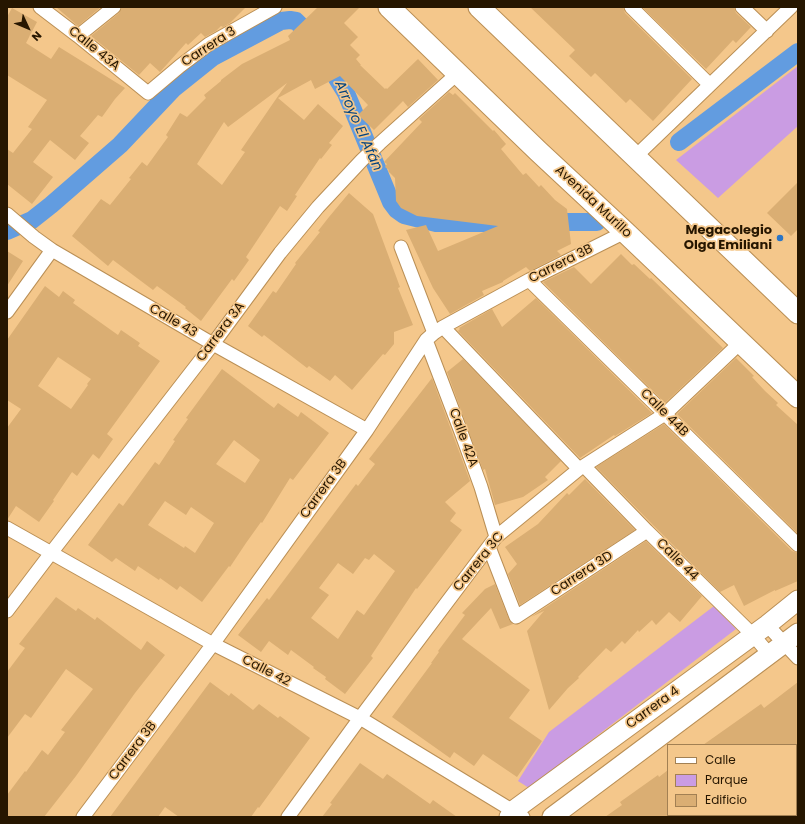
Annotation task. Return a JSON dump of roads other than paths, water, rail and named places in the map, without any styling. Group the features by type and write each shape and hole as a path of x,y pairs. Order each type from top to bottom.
{"main road":[{"name":"Avenida Murillo","path":"388,7 798,397"},
{"path":"479,7 798,313"}],"street":[{"name":"Calle 43A","path":"40,7 148,93"},
{"path":"78,36 114,7"},
{"name":"Carrera 3","path":"148,93 209,44 275,7"},
{"path":"631,7 710,85"},
{"path":"742,7 767,31"},
{"path":"635,157 791,7"},
{"name":"Carrera 3A","path":"7,611 213,344 280,253 318,207 362,160 458,73"},
{"name":"Calle 43","path":"8,215 52,250 213,344 367,430"},
{"name":"Carrera 3B","path":"83,817 214,644 367,430 434,333 529,280 625,232"},
{"name":"Calle 44","path":"401,247 434,333 582,467 647,531 760,630 784,644 798,658"},
{"path":"7,312 52,250"},
{"name":"Calle 44B","path":"529,280 798,545"},
{"name":"Calle 42A","path":"434,333 461,432 480,487 492,542 516,617"},
{"name":"Carrera 3C","path":"288,817 492,542 582,467 665,414 740,343"},
{"name":"Calle 42","path":"7,528 214,644 360,718 515,815"},
{"name":"Carrera 3D","path":"516,617 647,531"},
{"name":"Carrera 4","path":"515,815 798,600"},
{"name":"Carrera 4","path":"552,817 784,644"}],"waterway":[{"name":"Arroyo El Afán","path":"7,231 32,220 51,205 120,145 173,89 213,57 281,21 290,20 296,21 311,36 346,93 391,202 397,210 404,215 436,223 496,223"},
{"path":"679,142 798,52"},
{"name":"Arroyo El Afán","path":"543,222 597,222"}],"place":[{"name":"Megacolegio Olga Emiliani","path":"780,238"}]}
